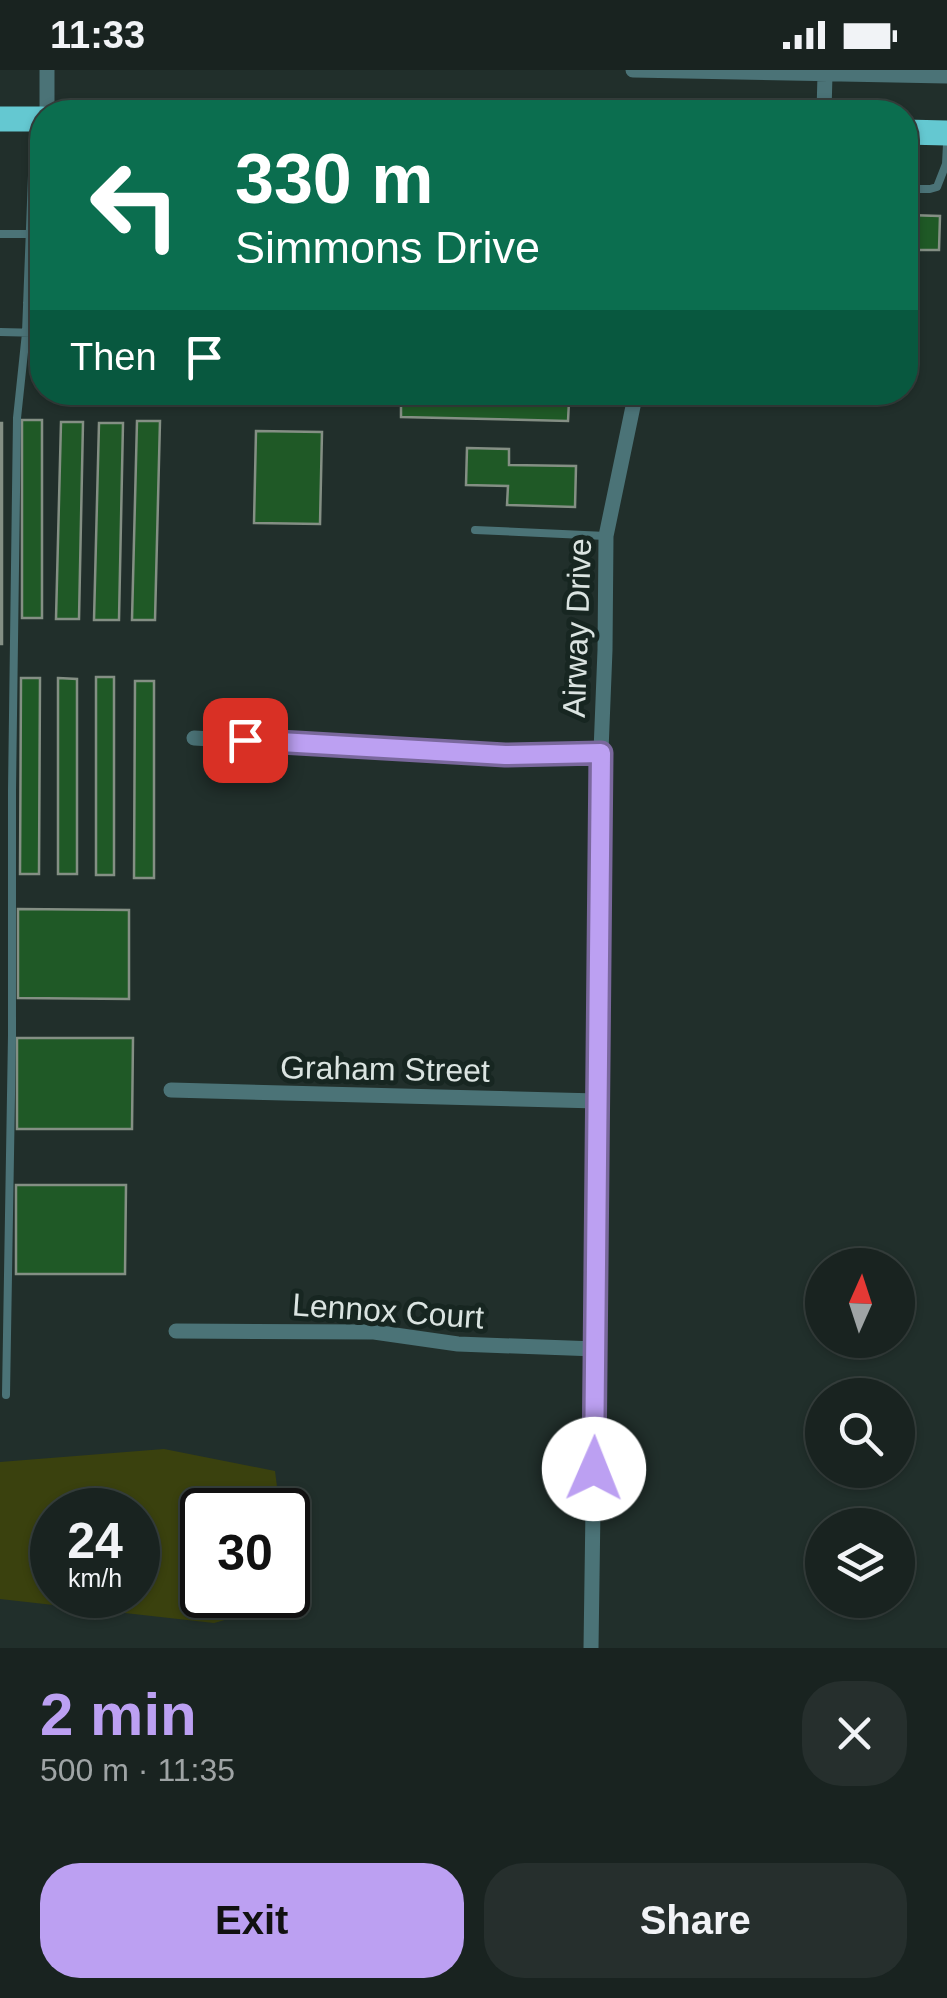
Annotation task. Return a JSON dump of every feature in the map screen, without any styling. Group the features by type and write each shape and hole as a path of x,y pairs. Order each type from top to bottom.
{"highway":[{"path":"0,118 30,117"},
{"path":"918,132 947,133"}],"street":[{"path":"43,100 47,70"},
{"path":"633,70 947,76"},
{"path":"825,100 826,72"},
{"name":"Airway Drive","path":"591,1648 606,536 633,405"},
{"path":"194,738 505,755 601,753"},
{"name":"Graham Street","path":"171,1090 598,1101"},
{"name":"Lennox Court","path":"176,1331 374,1332 458,1344 596,1348"}],"lane":[{"path":"918,188 938,187 946,164 947,144"},
{"path":"0,234 30,234 17,418 6,1395"},
{"path":"0,332 30,332"},
{"path":"475,530 606,536"}],"green space":[{"path":"164,1449 275,1471 277,1488 180,1488 180,1618 232,1618 214,1623 160,1617 160,1488 30,1488 30,1602 0,1599 0,1462"}],"building":[{"path":"918,215 940,216 939,250 918,250"},
{"path":"401,405 569,405 568,421 401,417"},
{"path":"22,420 42,420 42,618 22,618"},
{"path":"137,421 160,421 155,620 132,620"},
{"path":"61,422 83,422 79,619 56,619"},
{"path":"2,423 2,644 0,644"},
{"path":"99,423 123,423 119,620 94,620"},
{"path":"256,431 322,432 320,524 254,523"},
{"path":"467,448 509,449 509,465 576,466 575,507 507,505 508,486 466,485"},
{"path":"96,677 114,677 114,875 96,875"},
{"path":"21,678 40,678 39,874 20,874"},
{"path":"58,678 77,679 77,874 58,874"},
{"path":"135,681 154,681 154,878 134,878"},
{"path":"18,909 129,910 129,999 18,998"},
{"path":"17,1038 133,1038 132,1129 17,1129"},
{"path":"16,1185 126,1185 125,1274 16,1274"}],"route":[{"path":"245,740 505,755 601,753 594,1469"}]}
